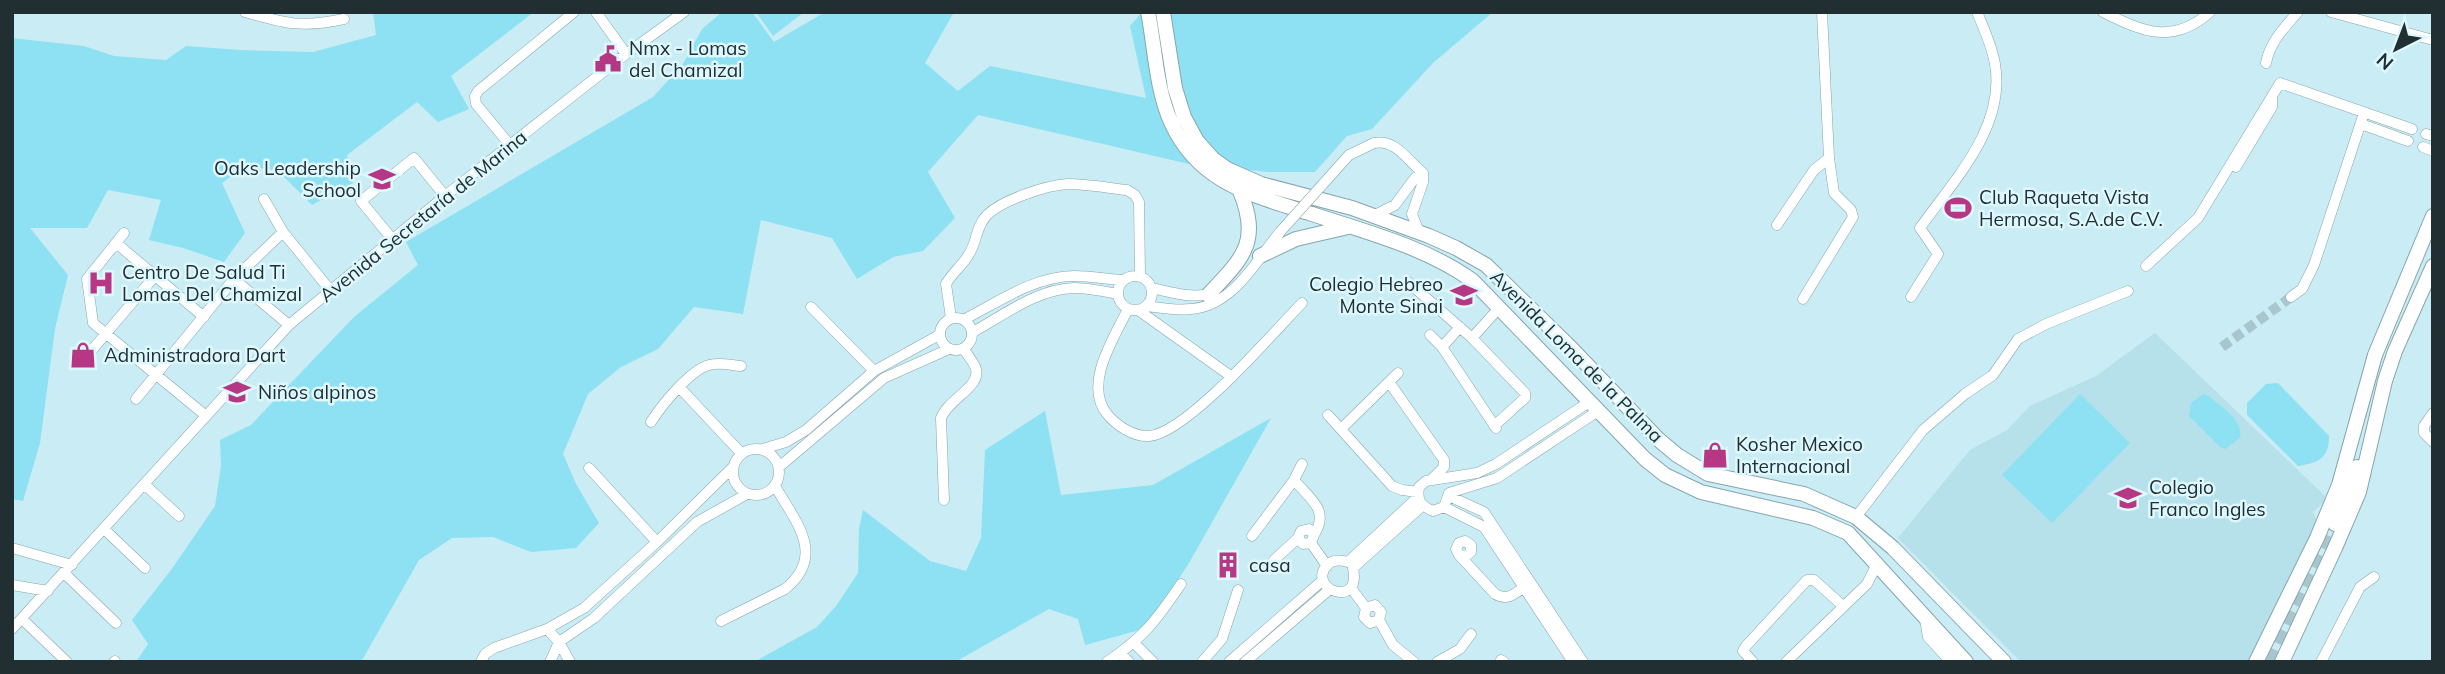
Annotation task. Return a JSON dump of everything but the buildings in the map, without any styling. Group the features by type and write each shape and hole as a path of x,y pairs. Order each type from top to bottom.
{"main road":[{"name":"Avenida Loma de la Palma","path":"1148,12 1161,89 1170,120 1184,146 1203,167 1240,191 1421,252 1453,267 1473,281 1645,459 1665,475 1701,492 1813,518 1848,533 1966,662"},
{"name":"Avenida Loma de la Palma","path":"1163,12 1175,88 1184,117 1197,141 1213,159 1227,169 1261,184 1352,208 1456,248 1486,265 1677,455 1708,474 1804,494 1856,517 1893,548 1939,593 2004,662"},
{"path":"1208,295 1241,257 1246,247 1250,224 1240,191"},
{"path":"2256,662 2339,485 2375,355 2433,216"},
{"path":"1260,256 1296,239 1349,227"},
{"path":"1473,281 1483,279 1486,265"},
{"path":"2282,662 2336,548 2358,492 2369,424 2395,351 2433,266"},
{"path":"2319,567 2365,446 2403,285"},
{"path":"1495,304 1493,289 1509,288"},
{"path":"1721,497 1727,488 1726,478"},
{"path":"2272,631 2292,641"}],"street":[{"path":"245,12 289,24 315,25 344,19"},
{"path":"510,145 476,104 475,96 574,12"},
{"path":"596,12 626,54"},
{"name":"Avenida Secretaría de Marina","path":"12,629 289,325 445,196 626,54 684,12"},
{"path":"1803,299 1853,217 1851,210 1834,193 1829,158 1822,12"},
{"path":"1911,297 1938,254 1920,228 1975,152 1992,113 1997,87 1995,64 1977,12"},
{"path":"2103,12 2135,28 2156,33 2178,31 2197,24 2210,12"},
{"path":"2266,63 2276,38 2298,12"},
{"path":"2331,12 2433,40"},
{"path":"2151,266 2198,218 2280,83 2412,130"},
{"path":"2291,297 2302,289 2314,265 2364,113"},
{"path":"2361,124 2408,141"},
{"path":"1152,288 1179,295 1208,295 1229,285 1260,256 1349,155 1374,143 1388,143 1403,153 1409,162 1423,173"},
{"path":"393,240 361,201 414,158 445,196"},
{"path":"1777,225 1814,170 1829,158"},
{"path":"1409,162 1410,186"},
{"path":"1373,216 1395,205 1423,173"},
{"path":"1419,233 1412,214 1423,182 1423,173"},
{"path":"951,318 946,284 973,248 982,222 998,207 1049,187 1067,184 1127,190 1135,195 1139,202 1140,276"},
{"path":"264,199 283,232 330,290"},
{"path":"136,399 234,279 283,232"},
{"path":"124,233 87,279 93,323 205,415"},
{"path":"116,243 204,317"},
{"path":"1138,308 1181,310 1211,305 1226,296 1260,256"},
{"path":"964,319 973,332 971,342 964,349 948,349 939,335 942,324 951,318 964,319 1046,280 1074,276 1123,280 1140,276 1147,280 1152,288 1151,301 1138,308 1105,357 1099,381 1099,396 1103,408 1123,428 1136,435 1150,437 1164,432 1191,414 1232,377 1302,303"},
{"path":"80,364 155,277"},
{"path":"234,279 289,325"},
{"path":"1123,280 1118,294 1119,300 1138,308 1232,377"},
{"path":"1408,282 1472,338 1525,393 1525,398 1496,428 1442,347 1430,335"},
{"path":"973,332 1033,298 1054,291 1073,288 1118,294"},
{"path":"1856,517 1923,430 1965,394 1993,375 2018,339 2046,324 2128,291"},
{"path":"1472,338 1495,304"},
{"path":"811,307 874,371"},
{"path":"1442,347 1460,327"},
{"path":"481,662 485,654 494,648 547,629 584,608 657,542 733,467 741,453 786,442 806,430 874,371 939,335"},
{"path":"779,467 884,378 948,349"},
{"path":"944,500 941,418 951,402 974,384 976,377 976,369 964,349"},
{"path":"651,422 660,407 705,365 719,363 741,366"},
{"path":"1341,429 1398,373"},
{"path":"1389,382 1444,460 1444,467 1419,487 1419,498 1353,568 1356,579 1351,588 1340,593 1326,585 1323,573 1326,566 1333,561 1348,562 1419,498"},
{"path":"680,388 741,453"},
{"path":"1432,479 1477,473 1561,422 1593,406"},
{"path":"1444,507 1449,493 1497,478 1554,440 1593,406"},
{"path":"2433,413 2424,426 2424,433 2433,442"},
{"path":"1328,415 1392,486 1419,498 1433,511 1444,507 1483,523 1583,662"},
{"path":"1554,440 1561,422"},
{"path":"721,621 785,589 804,565 807,555 804,537 775,486 779,467 774,456 763,449"},
{"path":"1515,452 1520,463"},
{"path":"1252,536 1294,480 1302,464"},
{"path":"733,467 735,483 747,494"},
{"path":"589,468 657,542"},
{"path":"1274,560 1298,538 1303,544 1313,539 1322,519 1320,511 1294,480"},
{"path":"144,484 179,516"},
{"path":"550,662 559,642 594,618 697,522 747,494 762,495 775,486"},
{"path":"1449,496 1481,511 1483,523"},
{"path":"104,529 145,568"},
{"path":"1313,539 1326,566"},
{"path":"12,548 68,569 116,623"},
{"path":"1459,555 1502,598 1508,598 1528,584"},
{"path":"1786,662 1867,584 1879,566"},
{"path":"2321,662 2360,587 2374,577"},
{"path":"1753,662 1744,652 1746,646 1807,580 1814,580 1843,606"},
{"path":"12,584 48,591"},
{"path":"1107,662 1153,626 1181,584"},
{"path":"1228,662 1326,585"},
{"path":"1245,662 1326,585"},
{"path":"1351,588 1366,608 1375,606 1381,612 1379,621 1393,645 1414,662"},
{"path":"1205,661 1222,639 1238,590"},
{"path":"1921,615 1927,637 1946,660"},
{"path":"22,619 67,662"},
{"path":"547,629 559,642 570,662"},
{"path":"1559,632 1573,662"},
{"path":"1437,662 1460,649 1471,634"},
{"path":"1134,643 1145,659"},
{"path":"1121,653 1129,662"}],"shaded area":[{"path":"373,12 534,12 451,76 469,109 438,122 417,102 347,155 353,183 312,205 277,170 245,166 222,183 245,233 224,262 149,240 161,200 108,190 87,228 30,228 68,275 55,329 40,443 23,501 12,499 12,38 84,46 114,56 166,60 186,46 313,52 376,35"},
{"path":"722,12 752,12 774,42 825,12 954,12 925,63 958,91 990,66 1146,98 1130,26 1142,12 1493,12 1433,63 1372,129 1347,136 1315,172 1269,172 1189,164 978,115 928,172 955,218 923,251 893,257 857,279 832,238 761,220 743,314 694,307 658,349 621,367 588,394 563,454 576,484 599,523 576,548 531,552 493,537 452,538 419,560 361,662 136,662 148,644 132,620 215,506 221,466 220,440 251,425 354,317 418,265 406,242 653,97 683,64 702,29"},
{"path":"756,12 804,12 773,36"},
{"name":"Colegio Franco Ingles","path":"2155,333 2324,495 2326,500 2313,512 2317,521 2250,662 2021,662 1898,538 1970,450 2007,430 2030,406 2096,376"},
{"path":"2278,383 2329,436 2327,450 2317,461 2298,466 2247,415 2247,403 2266,384"},
{"path":"2080,394 2130,443 2052,523 2002,475"},
{"path":"2203,394 2225,409 2239,425 2240,438 2225,449 2189,416 2191,403"},
{"path":"1045,411 1061,495 1153,485 1271,418 1189,563 1147,628 1085,645 1078,619 1049,609 955,662 754,662 817,627 836,606 858,573 859,529 863,510 930,561 966,571 981,538 985,450"}],"tunnel":[{"path":"2222,347 2291,297"},
{"path":"2268,662 2329,533 2336,511"}],"place":[{"name":"Nmx - Lomas del Chamizal","path":"608,59"},
{"name":"Oaks Leadership School","path":"382,179"},
{"name":"Club Raqueta Vista Hermosa, S.A.de C.V.","path":"1958,208"},
{"name":"Centro De Salud Ti Lomas Del Chamizal","path":"101,283"},
{"name":"Colegio Hebreo Monte Sinai","path":"1464,295"},
{"name":"Administradora Dart","path":"83,355"},
{"name":"Niños alpinos","path":"237,392"},
{"name":"Kosher Mexico Internacional","path":"1715,455"},
{"name":"Colegio Franco Ingles","path":"2128,498"},
{"name":"casa","path":"1228,565"}]}
